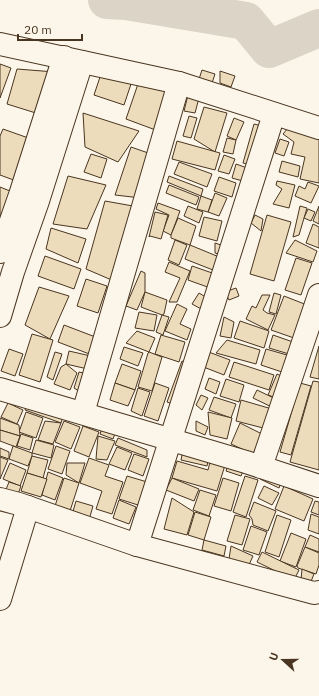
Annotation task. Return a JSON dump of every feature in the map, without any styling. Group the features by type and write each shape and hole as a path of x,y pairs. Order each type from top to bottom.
{"street":[{"path":"0,44 179,83 319,128"},
{"path":"0,252 20,195 73,60"},
{"path":"0,316 38,201 73,60"},
{"path":"83,413 179,83"},
{"path":"137,545 274,114"},
{"path":"261,467 319,295"},
{"path":"0,389 171,439 319,486"},
{"path":"0,499 28,507 137,545 314,593 319,592"},
{"path":"0,599 28,507"}],"building":[{"path":"0,64 11,68 0,98"},
{"path":"17,69 55,72 39,114 7,104"},
{"path":"202,70 215,74 212,83 199,79"},
{"path":"220,71 235,76 231,87 220,83"},
{"path":"101,74 131,84 124,105 94,95"},
{"path":"139,81 173,94 161,132 126,119"},
{"path":"189,91 200,94 195,113 184,111"},
{"path":"204,107 227,113 215,152 194,139"},
{"path":"83,113 139,131 118,162 85,147"},
{"path":"189,116 197,118 191,138 183,136"},
{"path":"234,118 244,122 236,140 227,136"},
{"path":"254,124 266,127 255,166 243,163"},
{"path":"288,128 319,135 319,183 300,179 305,157 291,154 294,142 283,134"},
{"path":"3,129 34,140 19,182 0,175 0,136"},
{"path":"227,138 236,140 233,154 223,152"},
{"path":"280,139 289,142 284,156 275,153"},
{"path":"177,141 220,153 215,170 172,159"},
{"path":"131,147 154,155 141,198 115,195"},
{"path":"91,154 107,159 101,178 84,172"},
{"path":"224,155 235,159 229,174 218,171"},
{"path":"282,161 300,166 298,177 279,172"},
{"path":"179,162 212,174 207,187 174,174"},
{"path":"236,164 253,170 250,183 232,178"},
{"path":"68,176 106,185 87,229 53,224"},
{"path":"169,176 203,189 201,196 167,182"},
{"path":"219,177 236,183 232,197 214,191"},
{"path":"277,181 295,185 289,208 273,204 282,189 276,185"},
{"path":"308,182 319,186 311,203 295,196 299,186 305,189"},
{"path":"169,185 199,197 196,205 166,193"},
{"path":"0,187 20,195 9,217 0,215"},
{"path":"215,193 227,198 219,216 208,212"},
{"path":"201,196 212,200 208,212 197,209"},
{"path":"105,201 133,206 114,281 86,269"},
{"path":"158,203 180,211 171,235 163,231 169,215 156,209"},
{"path":"188,206 203,212 199,223 184,216"},
{"path":"300,206 307,208 299,235 293,237"},
{"path":"319,206 319,224 313,221"},
{"path":"308,209 315,212 311,221 304,218"},
{"path":"155,212 168,215 161,239 149,237"},
{"path":"255,215 263,219 261,231 251,223"},
{"path":"267,215 291,222 274,281 250,274"},
{"path":"204,217 222,221 217,241 199,236"},
{"path":"178,218 196,226 190,245 171,238"},
{"path":"313,224 319,227 319,248 306,243"},
{"path":"51,228 86,239 78,263 46,249"},
{"path":"175,240 187,245 179,265 168,260"},
{"path":"295,240 317,251 313,262 286,253"},
{"path":"215,243 227,247 224,256 215,253"},
{"path":"190,245 224,259 218,272 185,259"},
{"path":"45,256 81,269 74,289 38,276"},
{"path":"296,258 312,263 301,295 285,290"},
{"path":"169,262 190,271 177,302 169,302 180,278 165,272"},
{"path":"192,266 218,275 213,289 188,280"},
{"path":"141,271 145,273 145,292 137,310 126,306"},
{"path":"86,279 107,286 98,313 77,306"},
{"path":"39,287 69,296 50,339 25,325"},
{"path":"236,288 239,296 229,300 225,292"},
{"path":"145,292 167,300 164,314 162,315 141,307"},
{"path":"199,293 209,299 203,310 192,304"},
{"path":"274,293 281,295 276,314 269,312"},
{"path":"262,295 270,295 263,310 267,313 275,315 268,330 246,319 252,306 256,308"},
{"path":"284,296 307,305 294,338 271,330"},
{"path":"177,304 187,309 180,324 191,329 187,340 165,331"},
{"path":"139,312 157,315 154,331 135,328"},
{"path":"162,315 169,317 163,335 156,332"},
{"path":"224,317 234,322 231,338 220,336"},
{"path":"240,321 269,331 264,348 234,338"},
{"path":"64,325 98,338 92,355 58,342"},
{"path":"137,331 155,338 149,352 126,343"},
{"path":"32,334 53,340 40,382 19,375"},
{"path":"161,335 185,342 179,362 155,354"},
{"path":"273,335 293,342 289,354 269,348"},
{"path":"227,340 260,350 256,364 216,353"},
{"path":"319,346 319,379 310,377"},
{"path":"124,347 143,353 138,366 120,359"},
{"path":"9,349 23,354 15,376 1,371"},
{"path":"266,349 287,355 282,372 261,365"},
{"path":"69,351 95,357 92,370 66,364"},
{"path":"206,351 230,360 224,375 201,366"},
{"path":"55,352 62,354 53,380 47,377"},
{"path":"149,352 162,357 152,391 138,387"},
{"path":"182,361 192,365 178,406 167,402"},
{"path":"234,362 274,375 269,390 229,377"},
{"path":"66,364 77,373 70,390 54,384 61,367"},
{"path":"122,364 141,371 135,390 115,383"},
{"path":"79,372 88,374 82,393 74,388"},
{"path":"277,374 288,379 279,399 268,395"},
{"path":"209,378 220,382 216,394 205,389"},
{"path":"226,379 244,385 239,402 220,396"},
{"path":"313,381 319,382 319,470 290,462"},
{"path":"115,383 135,390 128,406 110,400"},
{"path":"155,383 169,388 158,421 144,416"},
{"path":"300,383 311,386 291,455 280,452"},
{"path":"138,388 150,392 142,416 131,411"},
{"path":"257,390 282,402 278,410 253,398"},
{"path":"201,395 208,398 202,410 196,405"},
{"path":"214,397 236,404 231,418 209,410"},
{"path":"29,398 65,411 61,423 25,410"},
{"path":"241,400 272,409 267,429 236,421"},
{"path":"8,403 23,410 17,424 1,417"},
{"path":"26,412 43,418 36,438 19,432"},
{"path":"208,412 232,418 227,439 210,435"},
{"path":"0,418 19,425 20,436 0,430"},
{"path":"45,421 61,423 53,444 38,440"},
{"path":"64,421 80,427 71,449 55,442"},
{"path":"196,421 208,427 205,435 196,431"},
{"path":"104,423 117,428 113,439 100,434"},
{"path":"240,423 262,434 253,454 231,444"},
{"path":"83,426 99,432 89,457 74,451"},
{"path":"0,430 20,436 16,447 0,441"},
{"path":"21,434 33,438 30,450 17,446"},
{"path":"98,436 115,441 107,460 96,459"},
{"path":"118,438 147,450 147,457 115,445"},
{"path":"36,440 54,445 51,458 32,453"},
{"path":"13,446 32,453 28,466 9,459"},
{"path":"56,446 70,451 62,474 48,469"},
{"path":"117,447 132,453 125,470 109,464"},
{"path":"0,448 9,452 9,459 0,456"},
{"path":"183,450 209,456 207,466 181,460"},
{"path":"134,454 149,459 143,476 128,470"},
{"path":"32,456 48,460 43,478 27,473"},
{"path":"0,457 8,460 0,479"},
{"path":"89,458 109,465 105,476 123,482 112,514 96,509 102,491 80,483"},
{"path":"211,458 226,462 217,491 172,478 177,461 208,470"},
{"path":"10,463 26,470 20,486 3,479"},
{"path":"67,463 85,463 79,483 66,475"},
{"path":"229,463 244,469 241,476 226,471"},
{"path":"48,472 63,478 55,500 42,495"},
{"path":"264,472 282,480 279,488 260,479"},
{"path":"27,473 47,479 41,497 21,491"},
{"path":"127,476 154,484 142,520 134,517 138,505 119,499"},
{"path":"245,476 258,480 246,517 233,512"},
{"path":"64,478 79,483 70,511 55,506"},
{"path":"172,478 199,489 194,501 166,490"},
{"path":"223,478 239,483 231,511 214,506"},
{"path":"9,482 21,486 17,497 5,492"},
{"path":"264,486 279,493 272,505 258,498"},
{"path":"284,486 313,499 304,521 275,509"},
{"path":"200,490 216,495 209,516 193,510"},
{"path":"172,498 194,512 187,535 164,529"},
{"path":"119,500 136,507 129,524 113,518"},
{"path":"76,501 93,506 89,520 72,515"},
{"path":"315,501 319,502 319,515 311,512"},
{"path":"254,502 276,511 268,531 253,525 252,519 249,515"},
{"path":"195,512 211,517 204,540 188,535"},
{"path":"311,514 319,517 319,534 308,530"},
{"path":"235,515 250,519 242,545 227,541"},
{"path":"277,515 291,520 279,557 265,552"},
{"path":"251,526 267,532 259,555 243,550"},
{"path":"291,533 306,539 296,567 280,561"},
{"path":"310,535 319,539 319,552 305,547"},
{"path":"204,540 226,546 224,556 202,550"},
{"path":"231,546 253,556 248,567 229,559"},
{"path":"305,547 319,553 319,565 316,574 298,568 297,566"},
{"path":"262,552 299,570 294,580 257,562"},
{"path":"302,569 314,574 310,584 301,580"}],"waterway":[{"path":"107,0 126,1 246,21 269,49 319,28"}]}
